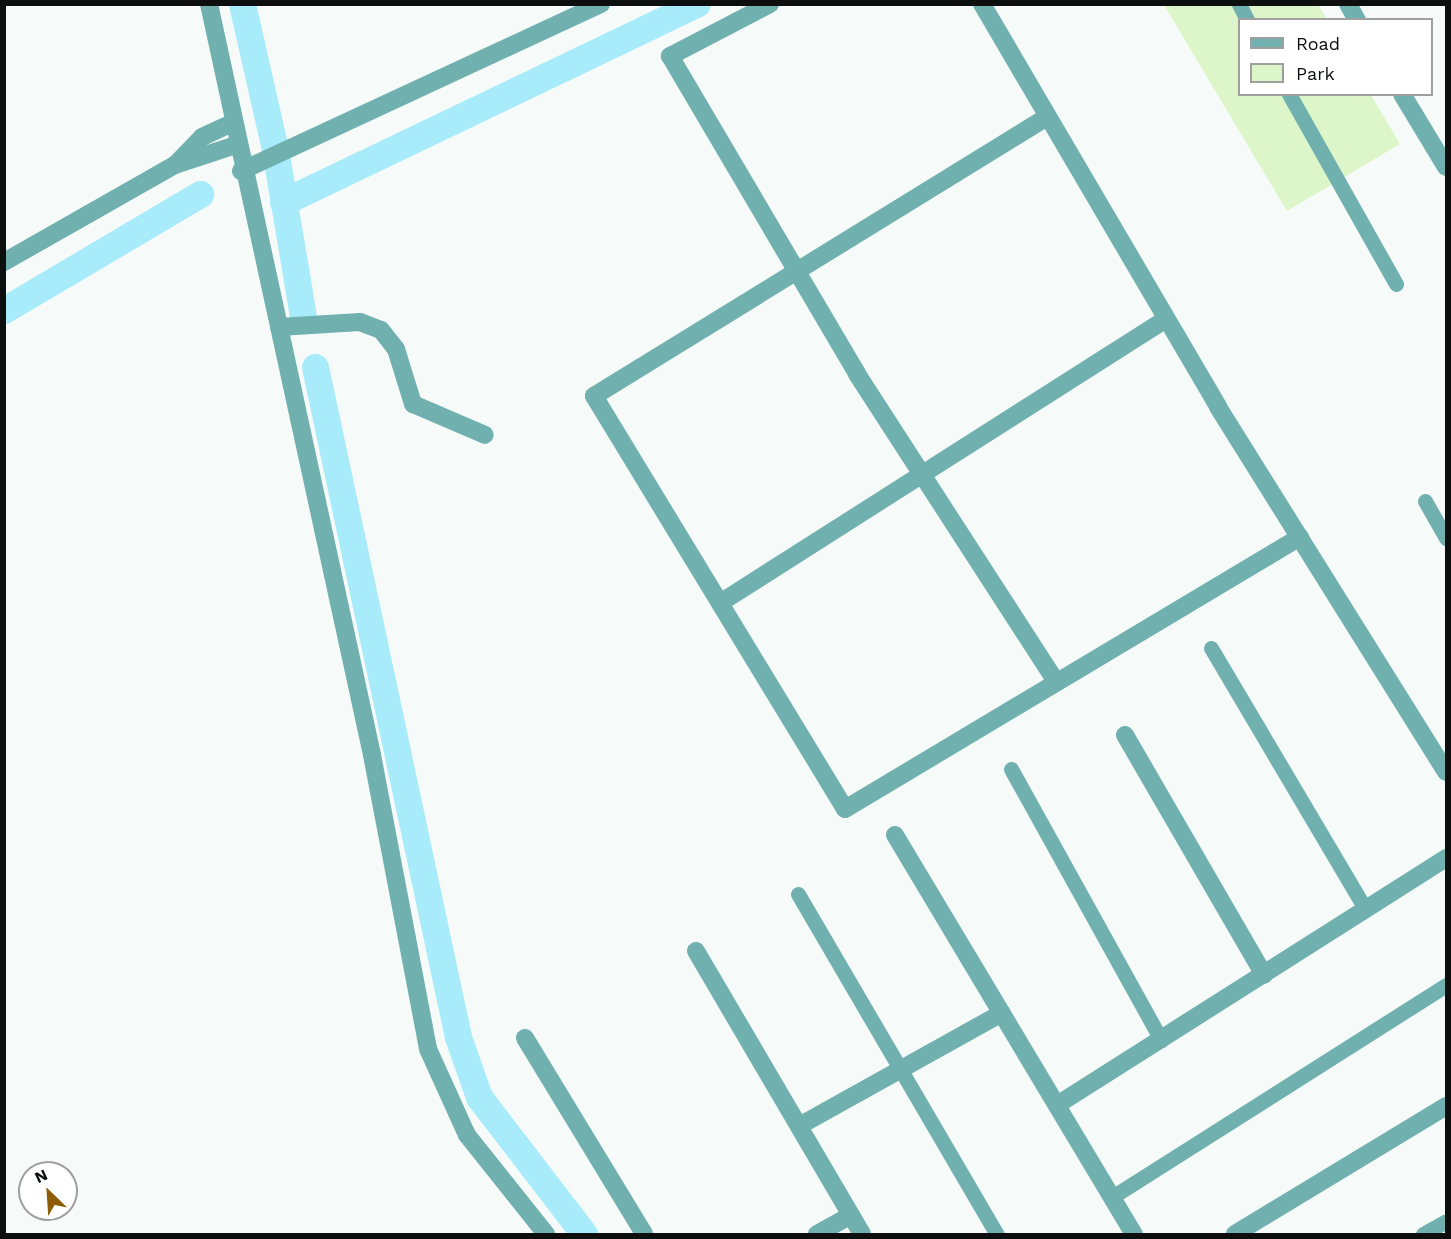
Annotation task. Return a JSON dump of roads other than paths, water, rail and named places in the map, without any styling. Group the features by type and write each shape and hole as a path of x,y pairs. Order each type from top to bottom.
{"street":[{"path":"209,4 236,145 248,168 279,327 372,756 428,1049 467,1135 546,1234"},
{"path":"248,168 602,4"},
{"path":"770,4 670,56 797,271 922,474 1055,680"},
{"path":"982,4 1166,319 1446,772"},
{"path":"1348,4 1356,18"},
{"path":"1404,96 1439,138 1446,167"},
{"path":"1047,117 594,396 845,809 1055,680 1300,537"},
{"path":"175,165 202,137 232,123"},
{"path":"4,262 175,165 236,145"},
{"path":"720,603 1166,319"},
{"path":"279,327 360,322 381,330 396,349 413,404 486,435"},
{"path":"1125,735 1264,975"},
{"path":"895,836 1134,1234"},
{"path":"1057,1106 1446,858"},
{"path":"696,951 862,1234"},
{"path":"799,1126 1002,1013"},
{"path":"525,1038 644,1234"},
{"path":"1235,1234 1446,1106"},
{"path":"817,1234 851,1215"}],"lane":[{"path":"1239,4 1246,18"},
{"path":"1290,96 1396,284"},
{"path":"1425,501 1446,538"},
{"path":"1211,648 1366,910"},
{"path":"1011,769 1161,1040"},
{"path":"798,894 997,1234"},
{"path":"1112,1197 1446,986"},
{"path":"1423,1234 1446,1221"}],"waterway":[{"path":"242,4 275,149 303,316"},
{"path":"283,202 697,4"},
{"path":"4,310 200,194"},
{"path":"315,367 458,1037 479,1097 584,1234"}]}
